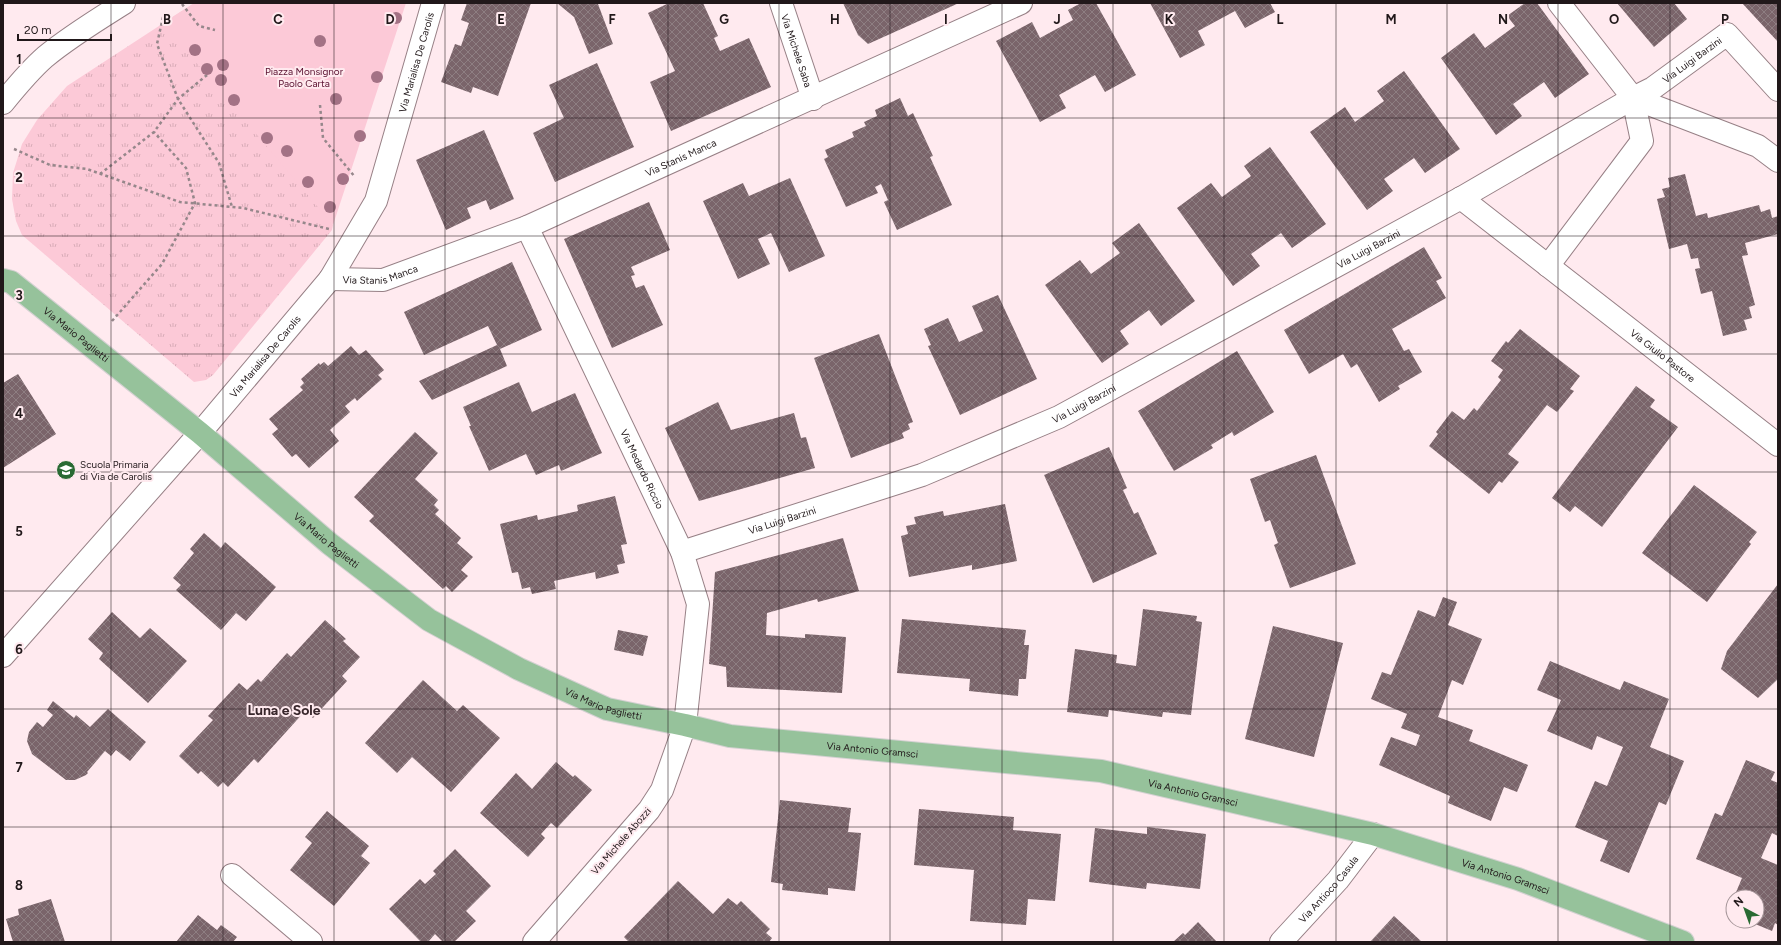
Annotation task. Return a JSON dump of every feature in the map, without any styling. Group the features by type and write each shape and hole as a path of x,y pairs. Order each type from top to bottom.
{"main road":[{"name":"Via Mario Paglietti","path":"6,275 200,433 330,544 429,620 519,669 607,709 685,724"},
{"name":"Via Antonio Gramsci","path":"685,724 730,736 1101,771 1373,834 1518,879 1683,942"}],"street":[{"path":"3,102 18,84 45,57 124,3"},
{"name":"Via Marialisa De Carolis","path":"3,656 200,433 330,279 376,201 433,3"},
{"name":"Via Michele Saba","path":"781,3 813,98"},
{"name":"Via Stanis Manca","path":"330,279 383,280 527,227 1021,3"},
{"path":"1461,198 1548,266 1642,141 1633,98 1559,3"},
{"name":"Via Luigi Barzini","path":"682,552 922,475 1058,417 1461,198 1633,98 1653,88 1727,34 1778,90"},
{"path":"1633,98 1758,146 1778,161"},
{"name":"Via Medardo Riccio","path":"527,227 682,552 698,604 685,724"},
{"name":"Via Giulio Pastore","path":"1548,266 1778,445"},
{"name":"Via Michele Abozzi","path":"534,942 649,810 662,790 685,724"},
{"name":"Via Antioco Casula","path":"1282,942 1338,880 1373,834"},
{"path":"232,874 311,942"}],"path":[{"path":"182,4 199,26 215,30"},
{"path":"163,17 157,44 178,99 219,163 232,207"},
{"path":"100,174 154,132 178,99 207,75"},
{"path":"320,105 323,138 355,177"},
{"path":"112,321 162,264 195,203 186,168 154,132"},
{"path":"14,149 50,165 87,170 180,202 243,208 332,230"}],"green space":[{"name":"Piazza Monsignor Paolo Carta","path":"194,3 406,3 333,225 163,23"},
{"path":"182,11 333,225 332,230 213,375 206,380 194,382 22,235 16,221 12,199 13,173 22,144 37,120 67,86"}],"building":[{"path":"467,3 531,3 498,96 473,87 471,93 441,82 455,44 461,46 469,23 461,20"},
{"path":"557,3 601,3 598,4 613,44 589,54 574,17"},
{"path":"669,3 703,3 718,36 714,38 720,51 749,38 771,87 671,131 650,82 675,71 648,13"},
{"path":"843,3 959,3 868,44 858,35"},
{"path":"1081,3 1096,3 1136,75 1105,92 1095,75 1059,95 1066,108 1040,122 996,41 1032,22 1040,38 1073,20 1068,10"},
{"path":"1150,3 1270,3 1275,12 1245,28 1235,11 1198,31 1205,45 1180,58"},
{"path":"1525,3 1537,3 1589,74 1555,98 1544,82 1513,104 1522,116 1496,135 1441,58 1474,33 1485,48 1515,26 1507,16"},
{"path":"1617,3 1674,3 1687,19 1654,47"},
{"path":"1742,3 1778,3 1778,42"},
{"path":"597,63 634,147 555,182 533,133 564,118 549,85"},
{"path":"1404,71 1460,149 1425,173 1414,158 1384,179 1393,191 1367,210 1310,132 1345,107 1355,122 1384,101 1377,91"},
{"path":"900,98 908,116 913,113 933,156 930,157 952,205 897,230 884,202 888,200 881,184 875,187 878,193 846,207 824,159 828,157 825,150 854,137 852,132 866,126 864,122 877,116 875,110"},
{"path":"484,130 514,199 490,210 486,200 467,208 471,218 446,230 416,160"},
{"path":"1270,147 1326,224 1292,248 1281,233 1251,254 1260,266 1233,286 1177,208 1211,183 1222,197 1251,176 1244,166"},
{"path":"1685,174 1696,216 1707,213 1708,218 1759,205 1761,212 1770,209 1772,218 1778,216 1778,234 1745,243 1748,255 1742,256 1755,305 1749,307 1752,318 1744,320 1747,330 1723,336 1712,291 1701,294 1695,269 1700,268 1698,258 1691,259 1687,244 1669,249 1657,199 1665,197 1662,189 1670,187 1668,178"},
{"path":"790,178 825,256 789,272 771,233 758,239 770,264 738,279 703,201 743,183 749,196"},
{"path":"649,202 670,250 631,267 635,275 631,276 636,288 644,285 663,325 612,348 564,239"},
{"path":"1139,223 1195,301 1161,326 1149,310 1120,331 1129,344 1102,363 1045,285 1080,260 1091,274 1120,253 1112,243"},
{"path":"1424,247 1442,278 1436,281 1446,298 1392,329 1404,351 1409,349 1422,372 1398,386 1400,389 1379,402 1357,364 1351,368 1343,354 1309,374 1284,330"},
{"path":"512,262 542,330 500,349 507,366 432,400 419,381 497,345 488,326 424,355 404,312"},
{"path":"998,295 1037,379 960,415 928,346 931,345 924,329 948,318 959,342 983,331 972,306"},
{"path":"1520,329 1580,376 1570,389 1574,391 1557,412 1547,405 1508,454 1519,462 1502,483 1499,481 1489,494 1429,446 1438,434 1436,432 1452,411 1464,420 1474,408 1477,411 1501,380 1498,377 1503,370 1491,361 1506,341 1508,343"},
{"path":"879,334 913,422 908,424 910,429 902,433 904,438 851,458 814,358"},
{"path":"351,346 359,355 366,350 384,370 378,375 382,379 357,401 355,398 345,406 350,412 330,430 339,441 309,468 296,454 292,457 272,434 278,429 269,419 303,390 300,387 304,383 301,379 319,363 320,365 324,362 328,366"},
{"path":"1237,351 1274,412 1234,436 1232,432 1211,445 1213,448 1174,471 1138,411"},
{"path":"18,374 56,434 3,468 3,383"},
{"path":"519,382 532,412 575,393 602,453 561,471 559,465 536,475 526,454 489,471 469,426 471,426 463,407"},
{"path":"1636,386 1655,400 1650,407 1678,427 1602,527 1575,506 1570,512 1552,498"},
{"path":"718,402 731,430 794,413 801,438 806,437 815,468 699,501 665,428"},
{"path":"415,432 438,453 415,479 438,500 434,505 439,510 435,514 461,538 457,543 473,557 461,570 468,576 452,592 446,586 443,589 369,521 374,516 354,497"},
{"path":"1109,447 1127,488 1123,490 1134,514 1138,512 1157,554 1093,583 1044,475"},
{"path":"1316,455 1356,564 1290,588 1274,545 1278,543 1270,520 1265,522 1250,479"},
{"path":"1694,485 1757,532 1749,542 1751,544 1707,602 1642,553"},
{"path":"615,496 627,544 621,545 625,563 617,565 619,573 596,579 595,572 554,581 556,589 532,594 530,587 522,589 518,572 512,573 500,524 537,515 538,520 578,511 577,505"},
{"path":"1005,504 1017,561 972,570 972,565 909,577 901,536 908,534 906,526 916,524 914,517 943,511 944,516"},
{"path":"204,533 221,548 225,542 276,587 246,621 236,613 221,630 176,590 181,585 173,578 194,553 190,549"},
{"path":"843,538 859,591 818,602 817,599 767,613 766,635 805,638 805,634 846,637 842,693 727,687 726,667 709,664 715,572"},
{"path":"1778,584 1778,679 1758,698 1721,669 1727,651"},
{"path":"1443,597 1457,602 1448,625 1482,639 1463,685 1452,680 1438,717 1473,730 1469,741 1528,765 1517,792 1504,787 1491,821 1448,803 1450,796 1379,765 1391,737 1416,746 1420,735 1401,728 1407,714 1371,699 1382,672 1391,675 1418,610 1435,617"},
{"path":"1143,609 1197,616 1196,621 1202,622 1191,715 1163,712 1162,717 1109,710 1108,717 1067,712 1075,649 1117,655 1116,663 1136,666"},
{"path":"112,612 140,638 150,628 187,661 148,703 99,659 103,653 88,639"},
{"path":"902,619 1026,630 1024,645 1029,645 1026,679 1019,679 1018,696 969,691 970,679 897,673"},
{"path":"325,620 346,639 343,641 360,657 342,676 347,681 313,718 305,711 258,763 254,759 228,787 223,782 218,787 201,771 198,774 179,756 213,720 208,716 239,683 247,690 258,679 261,682 287,653 291,657"},
{"path":"1273,626 1343,643 1314,757 1245,739"},
{"path":"618,630 648,636 643,656 614,650"},
{"path":"1550,661 1620,690 1624,681 1669,699 1650,747 1684,761 1666,805 1659,802 1629,873 1600,861 1608,841 1575,827 1595,781 1607,786 1623,747 1597,736 1592,750 1547,731 1561,700 1537,690"},
{"path":"423,680 457,711 463,705 500,738 451,792 412,757 397,773 365,743"},
{"path":"53,701 74,718 76,715 90,727 108,709 146,742 130,761 116,750 111,756 105,751 86,775 75,780 66,780 32,754 27,741 29,732 37,722 43,727 53,715 47,710"},
{"path":"1746,760 1775,772 1771,780 1778,783 1778,836 1772,833 1761,858 1778,865 1778,925 1775,923 1772,931 1765,928 1765,889 1737,889 1742,878 1696,859 1715,813 1722,816"},
{"path":"556,762 573,777 575,775 592,790 557,828 551,823 541,834 545,838 528,857 480,813 516,773 532,789"},
{"path":"780,800 851,808 848,832 861,833 855,891 828,888 828,895 782,890 783,884 771,882"},
{"path":"919,809 1014,817 1013,830 1061,834 1055,901 1028,899 1026,925 970,921 974,870 914,865"},
{"path":"327,811 369,846 361,856 370,863 334,906 290,870 312,843 305,837"},
{"path":"1147,827 1206,834 1200,889 1147,883 1146,889 1089,882 1095,828 1147,834"},
{"path":"455,849 491,886 466,911 476,921 454,942 443,942 435,934 428,942 421,942 389,909 420,879 425,884 436,874 433,871"},
{"path":"678,881 713,914 728,898 737,905 741,901 770,929 766,933 772,938 769,942 629,942 624,937"},
{"path":"51,899 65,942 13,942 6,919 19,915 18,909"},
{"path":"198,915 217,930 221,925 237,937 233,942 176,942"},
{"path":"1394,916 1422,942 1370,942"},
{"path":"1198,922 1217,942 1173,942 1183,933 1185,935"}],"place":[{"name":"Scuola Primaria di Via de Carolis","path":"66,470"}],"district":[{"name":"Luna e Sole","path":"284,710"}]}
